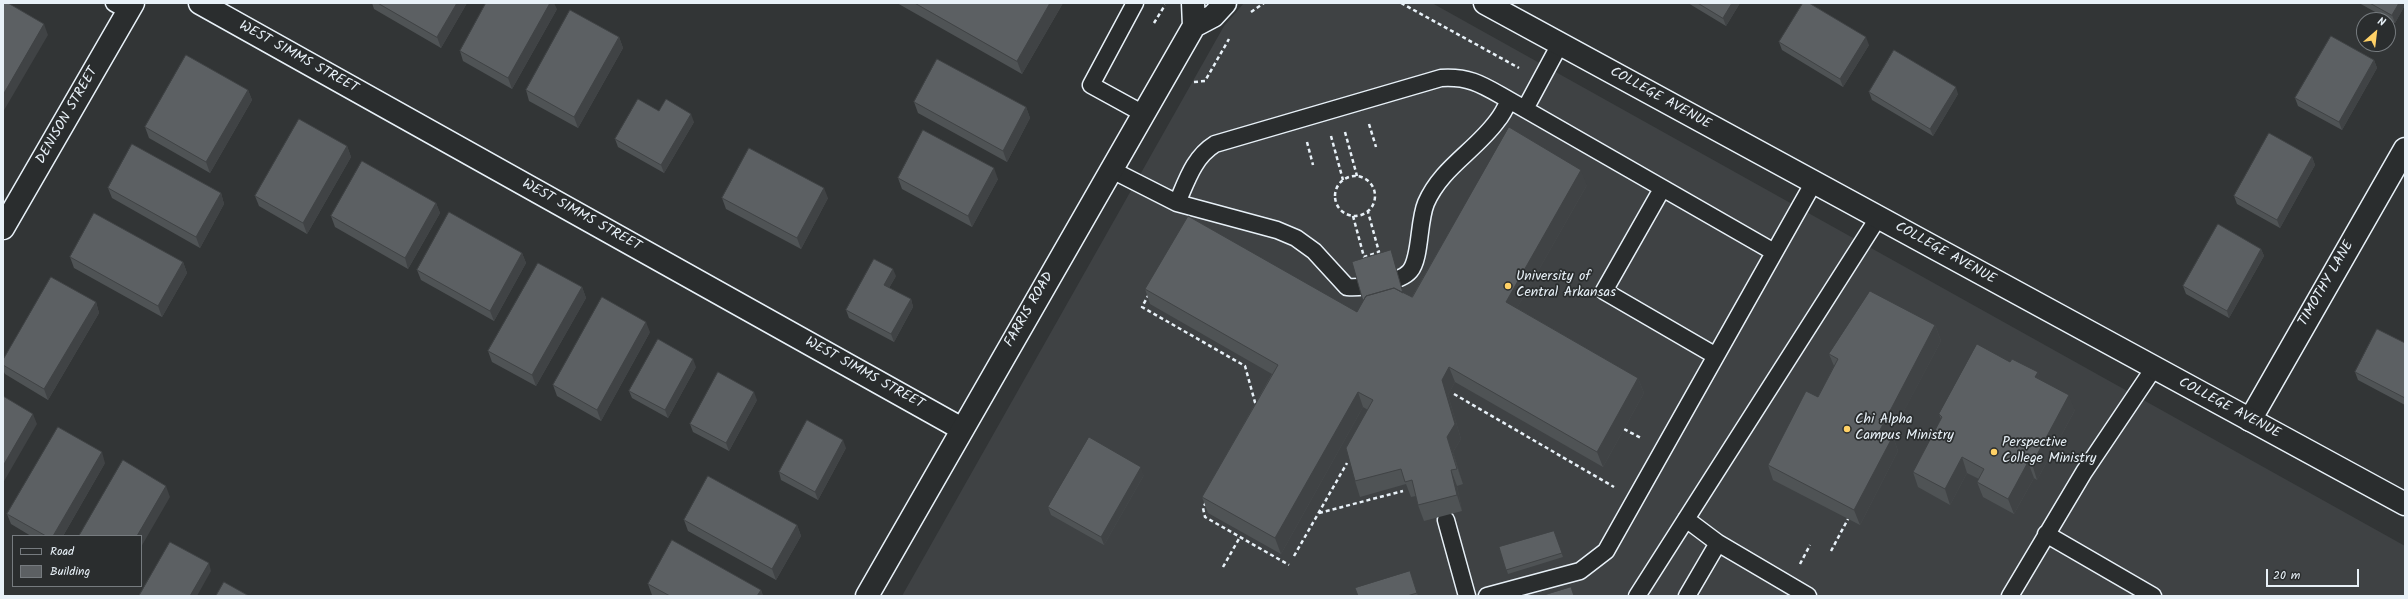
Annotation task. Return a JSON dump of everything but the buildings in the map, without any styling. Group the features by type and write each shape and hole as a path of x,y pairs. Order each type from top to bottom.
{"street":[{"name":"WEST SIMMS STREET","path":"200,3 962,429"},
{"path":"1193,3 1194,26 1213,16 1225,3"},
{"name":"COLLEGE AVENUE","path":"1485,3 2405,504"},
{"name":"DENISON STREET","path":"3,228 125,6"},
{"name":"FARRIS ROAD","path":"867,596 1142,113 1194,26"},
{"name":"TIMOTHY LANE","path":"2250,420 2405,149"}],"lane":[{"path":"1135,3 1091,84 1142,113"},
{"path":"1524,109 1560,44"},
{"path":"1177,203 1196,162 1204,151 1215,144 1441,78 1460,77 1478,83 1510,100 1662,189 1774,252"},
{"path":"1110,169 1177,203 1277,230 1296,238 1314,251 1347,287 1362,288 1402,278 1410,271 1416,260 1421,218 1434,189 1445,173 1495,124 1510,100"},
{"path":"1487,596 1580,571 1606,551 1814,182"},
{"path":"1662,189 1604,291 1716,356"},
{"path":"1637,596 1878,218"},
{"path":"2010,596 2084,472 2154,368"},
{"path":"1446,520 1467,596"},
{"path":"1686,520 1718,543 1808,596"},
{"path":"2046,534 2153,596"},
{"path":"1688,596 1718,543"}],"path":[{"path":"1251,13 1264,3"},
{"path":"1401,3 1522,70"},
{"path":"1205,81 1231,36"},
{"path":"1368,119 1376,147"},
{"path":"1346,132 1357,176"},
{"path":"1330,136 1343,180"},
{"path":"1306,137 1313,165"},
{"path":"1357,176 1371,182 1376,200 1368,212 1353,216 1340,210 1335,192 1343,180 1357,176"},
{"path":"1353,216 1364,257 1379,252 1368,212"},
{"path":"1150,293 1142,307 1245,366 1257,412"},
{"path":"1454,394 1617,489"},
{"path":"1624,429 1647,442"},
{"path":"1294,556 1347,463"},
{"path":"1318,513 1403,491"},
{"path":"1207,501 1203,508 1204,517 1289,565"},
{"path":"1831,551 1848,519"},
{"path":"1223,567 1240,537"},
{"path":"1799,566 1810,545"}],"shaded area":[{"name":"University of Central Arkansas","path":"1244,3 1432,3 2405,546 2405,596 902,596 1224,26"}],"place":[{"name":"University of Central Arkansas","path":"1508,286"},
{"name":"Chi Alpha Campus Ministry","path":"1847,429"},
{"name":"Perspective College Ministry","path":"1994,452"}]}
